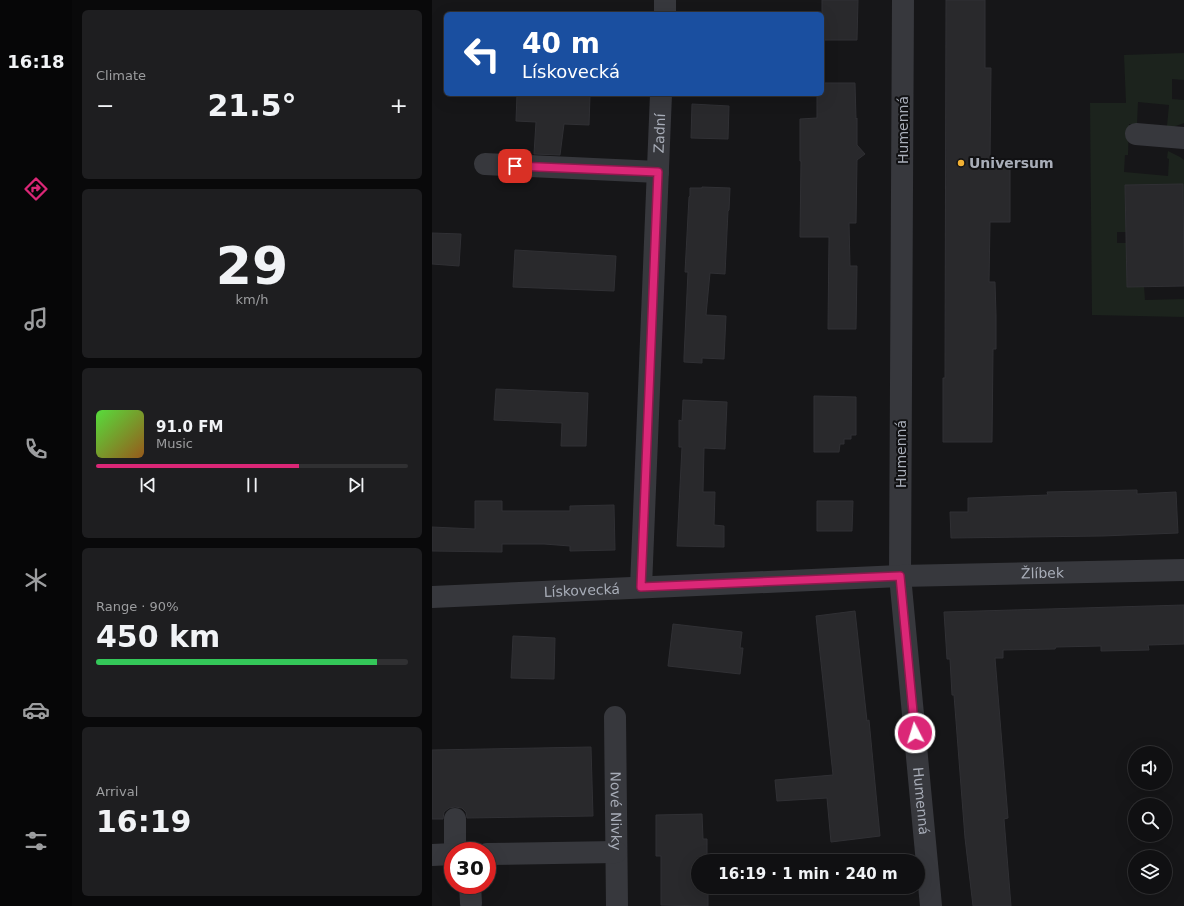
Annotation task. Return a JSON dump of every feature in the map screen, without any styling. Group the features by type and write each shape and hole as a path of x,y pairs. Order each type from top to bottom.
{"street":[{"path":"665,0 665,12"},
{"name":"Humenná","path":"903,0 900,576 931,906"},
{"name":"Zadní","path":"641,587 662,96"},
{"path":"1136,134 1184,138"},
{"name":"Zadní","path":"485,164 658,172"},
{"name":"Žlíbek","path":"900,576 1184,570"},
{"name":"Lískovecká","path":"432,597 900,576"},
{"name":"Nové Nivky","path":"615,717 617,906"},
{"path":"455,819 455,842"},
{"path":"496,854 616,852"},
{"path":"432,855 444,854"}],"shaded area":[{"path":"1184,53 1184,80 1172,79 1172,99 1184,100 1184,123 1173,127 1167,126 1169,105 1138,102 1137,124 1129,124 1128,155 1125,155 1124,172 1168,176 1168,151 1184,160 1184,222 1183,184 1125,185 1126,232 1117,232 1117,243 1126,243 1127,287 1144,286 1145,300 1184,299 1184,317 1092,315 1090,103 1126,103 1124,55"}],"building":[{"path":"822,0 858,0 857,40 824,40 824,12 822,12"},
{"path":"946,0 985,0 985,68 991,68 990,160 1010,161 1010,222 990,222 989,282 995,282 996,315 996,349 993,349 992,442 943,442 943,378 945,378"},
{"path":"824,83 855,83 857,145 865,154 857,160 856,223 849,223 850,266 857,266 856,329 828,329 829,237 800,237 800,119 817,118 817,96 824,96"},
{"path":"517,96 590,96 589,125 564,124 560,155 534,154 536,122 516,121"},
{"path":"692,104 729,106 728,139 691,138"},
{"path":"1183,184 1184,286 1127,287 1125,185"},
{"path":"690,188 730,188 725,274 710,273 706,315 726,316 724,359 702,358 702,363 684,362 684,357 688,272 685,272 689,197"},
{"path":"432,233 461,234 459,266 432,264"},
{"path":"515,250 616,256 614,291 513,287"},
{"path":"496,389 588,393 586,446 561,446 562,423 494,420"},
{"path":"814,396 856,397 856,435 851,435 851,439 844,439 844,444 840,444 839,452 814,452"},
{"path":"683,400 727,402 725,449 704,448 703,492 715,492 714,525 724,526 724,547 677,546 682,447 679,447 679,420 682,421"},
{"path":"1137,490 1137,494 1176,492 1178,533 1102,536 951,538 950,512 968,512 968,498 1048,495 1047,492"},
{"path":"475,501 502,501 502,511 570,511 570,506 614,505 615,550 570,551 570,546 544,544 502,544 502,552 432,551 432,527 475,529"},
{"path":"817,501 853,501 852,531 817,531"},
{"path":"1184,605 1184,644 1148,645 1149,650 1101,651 1101,646 1003,650 1003,658 995,658 1008,818 1004,819 1011,906 973,906 965,838 954,695 952,695 950,659 947,659 944,612"},
{"path":"855,611 867,721 869,720 880,836 831,842 827,798 777,801 775,780 833,775 816,616"},
{"path":"673,624 742,632 740,648 743,648 740,674 668,666"},
{"path":"513,636 555,638 554,679 511,678"},
{"path":"591,747 593,816 467,818 466,812 462,808 455,807 449,808 444,812 443,819 432,819 432,750"},
{"path":"702,814 703,839 707,839 707,854 691,854 691,894 708,894 708,906 661,905 661,856 656,856 656,815"}],"place":[{"name":"Universum","path":"961,163"}],"route":[{"path":"515,166 658,172 641,587 900,576 915,733"}]}
